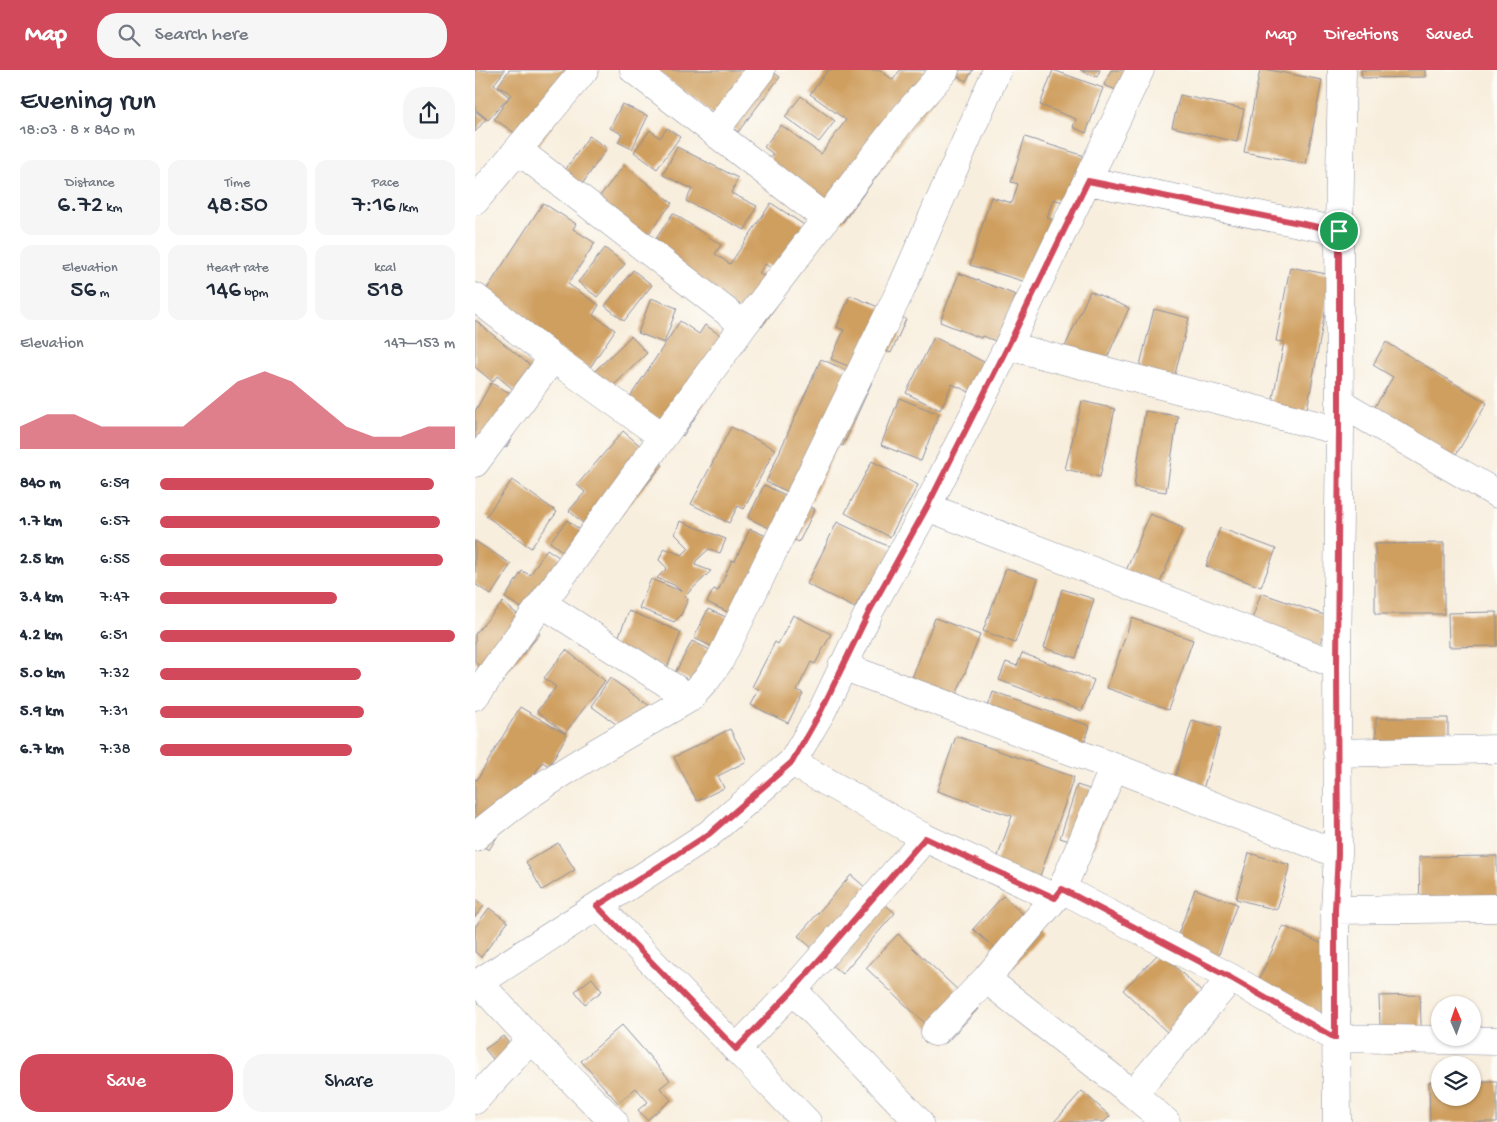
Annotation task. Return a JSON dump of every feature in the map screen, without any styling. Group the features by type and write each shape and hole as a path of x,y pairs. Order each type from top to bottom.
{"street":[{"path":"475,202 584,70"},
{"path":"634,70 825,218"},
{"path":"714,132 761,70"},
{"path":"475,696 744,325 905,116 945,70"},
{"path":"475,837 525,797 560,774 690,698 707,679 720,660 902,287 997,70"},
{"path":"614,1122 477,984 709,834 792,762 821,711 870,610 927,507 1008,346 1140,70"},
{"path":"1337,1122 1335,910 1338,854 1339,231 1342,70"},
{"path":"518,150 744,325"},
{"path":"1088,181 1339,231"},
{"path":"475,297 553,358 662,436"},
{"path":"1008,346 1339,430"},
{"path":"475,463 553,358"},
{"path":"1339,402 1497,494"},
{"path":"927,507 1337,665"},
{"path":"543,604 690,698"},
{"path":"842,666 1115,767 1338,854"},
{"path":"1337,753 1497,750"},
{"path":"792,762 925,838 1059,894 1231,978 1335,1038 1497,1041"},
{"path":"935,1032 986,979 1059,894 1115,767"},
{"path":"736,1049 793,990 925,838"},
{"path":"597,906 807,1122"},
{"path":"1335,910 1497,908"},
{"path":"1133,1094 1231,978"},
{"path":"986,979 1166,1122"},
{"path":"793,990 919,1122"},
{"path":"475,1100 531,1039"}],"building":[{"path":"475,70 505,70 494,84 509,97 488,120 475,109"},
{"path":"509,70 590,70 537,148 494,119 511,94 498,86"},
{"path":"655,70 770,70 780,77 738,132"},
{"path":"828,70 880,70 893,80 900,70 938,70 949,78 843,222 765,164 773,154 764,147 781,125 821,154 846,120 810,94"},
{"path":"947,70 973,70 966,81"},
{"path":"1053,70 1103,88 1086,133 1073,127 1076,119 1040,105"},
{"path":"1080,70 1100,70 1097,77"},
{"path":"1111,70 1139,70 1128,95 1104,85"},
{"path":"1260,70 1322,80 1306,164 1244,152"},
{"path":"1361,70 1425,70 1425,77 1362,78"},
{"path":"1180,95 1244,109 1237,142 1172,127"},
{"path":"801,96 835,121 819,142 785,117"},
{"path":"622,104 648,116 632,149 618,142 622,134 610,128"},
{"path":"475,111 486,119 475,132"},
{"path":"667,128 680,137 657,169 634,152 650,130 660,138"},
{"path":"589,136 607,148 576,193 558,180"},
{"path":"1025,137 1085,156 1070,204 1053,199 1047,218 1061,222 1026,282 970,265 991,197 1012,203 1018,184 1011,182"},
{"path":"677,147 738,178 731,193 757,206 745,230 686,201 692,189 663,175"},
{"path":"624,165 672,203 643,241 593,205"},
{"path":"543,203 576,224 573,229 595,243 568,284 599,305 593,315 615,330 589,369 481,298"},
{"path":"771,203 824,238 793,283 765,264 759,273 786,291 762,327 648,251 673,213 721,245 715,254 730,264"},
{"path":"605,248 625,264 597,297 578,282"},
{"path":"1290,267 1332,275 1305,420 1270,413 1284,342 1276,341"},
{"path":"633,270 652,285 624,321 605,306"},
{"path":"959,273 1016,295 1004,326 1004,344 982,336 981,338 940,322"},
{"path":"1090,291 1129,308 1099,376 1060,358"},
{"path":"850,295 906,319 891,353 883,350 872,376 831,359 844,330 837,327"},
{"path":"651,298 677,308 664,343 638,333"},
{"path":"1154,309 1189,318 1171,390 1136,381"},
{"path":"475,320 549,381 531,404 497,376 493,382 475,367"},
{"path":"680,321 699,334 705,325 740,348 683,436 628,400"},
{"path":"631,336 647,353 611,388 594,372"},
{"path":"934,337 992,366 978,396 952,384 940,410 906,393"},
{"path":"1386,342 1487,403 1449,466 1368,418 1393,377 1373,365"},
{"path":"821,359 872,382 843,446 838,444 812,502 766,482"},
{"path":"491,383 531,404 506,448 491,440 475,444 475,411"},
{"path":"899,398 939,414 921,461 881,445"},
{"path":"1082,401 1115,409 1100,477 1065,469"},
{"path":"1145,411 1178,416 1166,492 1134,487"},
{"path":"731,427 775,449 744,509 738,506 729,523 691,504"},
{"path":"623,431 663,465 601,538 569,511 585,492 577,485"},
{"path":"872,461 918,485 890,537 845,513"},
{"path":"512,480 557,512 531,548 486,516"},
{"path":"764,485 815,509 799,542 748,518"},
{"path":"1150,514 1183,528 1155,594 1122,580"},
{"path":"567,520 596,542 579,564 550,542"},
{"path":"680,521 726,539 720,553 709,549 696,561 695,565 711,571 685,596 688,599 681,615 674,622 639,608 651,579 681,591 674,585 657,578 667,568 659,560 664,548 682,555 689,548 675,534"},
{"path":"837,522 906,555 884,599 864,590 855,608 807,584"},
{"path":"1220,528 1276,549 1261,587 1206,566"},
{"path":"750,529 778,541 742,619 707,602 714,589 718,591 732,560 735,561"},
{"path":"475,541 511,564 491,595 475,584"},
{"path":"1444,543 1444,614 1375,614 1375,544"},
{"path":"547,549 575,568 541,620 505,598 522,571 530,575"},
{"path":"1006,568 1038,579 1015,643 983,631"},
{"path":"1062,589 1094,599 1076,658 1044,648"},
{"path":"1261,593 1330,617 1314,661 1246,637"},
{"path":"503,602 540,634 498,682 475,662 475,634"},
{"path":"708,609 742,624 728,654 694,638"},
{"path":"629,611 681,632 667,668 614,648"},
{"path":"1497,612 1497,646 1449,647 1448,613"},
{"path":"793,615 831,634 815,664 811,662 797,690 803,693 788,723 751,705 759,690 752,687 775,642 778,644"},
{"path":"935,618 980,635 953,703 909,686"},
{"path":"1132,618 1193,640 1168,710 1107,688"},
{"path":"692,641 728,659 712,691 675,673"},
{"path":"566,650 605,681 565,733 537,711 556,687 544,678"},
{"path":"1022,653 1094,680 1082,711 999,680 1006,662 1017,666"},
{"path":"610,678 657,711 637,739 591,706"},
{"path":"993,692 1090,726 1080,755 983,721"},
{"path":"520,707 567,735 549,766 542,762 489,850 475,842 475,779 477,780"},
{"path":"1376,718 1448,718 1448,754 1376,754"},
{"path":"1192,720 1221,728 1201,796 1172,788"},
{"path":"730,729 747,761 718,776 724,788 697,801 674,757"},
{"path":"956,736 1074,777 1036,888 992,873 1012,816 937,791"},
{"path":"1077,785 1111,796 1094,849 1060,838"},
{"path":"558,843 575,870 542,890 526,862"},
{"path":"1249,853 1290,865 1277,910 1236,899"},
{"path":"1497,856 1497,913 1420,914 1419,857"},
{"path":"851,875 895,913 842,974 798,936"},
{"path":"1195,889 1237,904 1217,960 1174,945"},
{"path":"1003,896 1044,933 1015,966 973,929"},
{"path":"475,899 484,906 475,917"},
{"path":"489,908 508,922 481,957 475,952 475,927"},
{"path":"1283,926 1329,947 1326,1025 1257,984"},
{"path":"898,934 978,1009 946,1043 866,968"},
{"path":"1160,952 1210,1000 1173,1038 1123,990"},
{"path":"592,978 602,991 585,1004 575,991"},
{"path":"1420,995 1422,1051 1381,1052 1379,996"},
{"path":"622,1025 670,1080 660,1088 671,1100 647,1120 638,1110 648,1102 636,1088 618,1103 581,1061"},
{"path":"503,1036 518,1054 500,1068 485,1049"},
{"path":"1481,1081 1497,1081 1497,1122 1430,1122 1429,1082 1431,1082 1431,1106 1481,1106"},
{"path":"1082,1091 1110,1116 1104,1122 1054,1122"}],"route":[{"path":"1088,181 1339,231 1338,854 1335,910 1335,1038 1231,978 1062,889 1055,898 925,838 793,990 736,1049 597,906 709,834 792,762 821,711 870,610 927,507 1088,181"}]}
